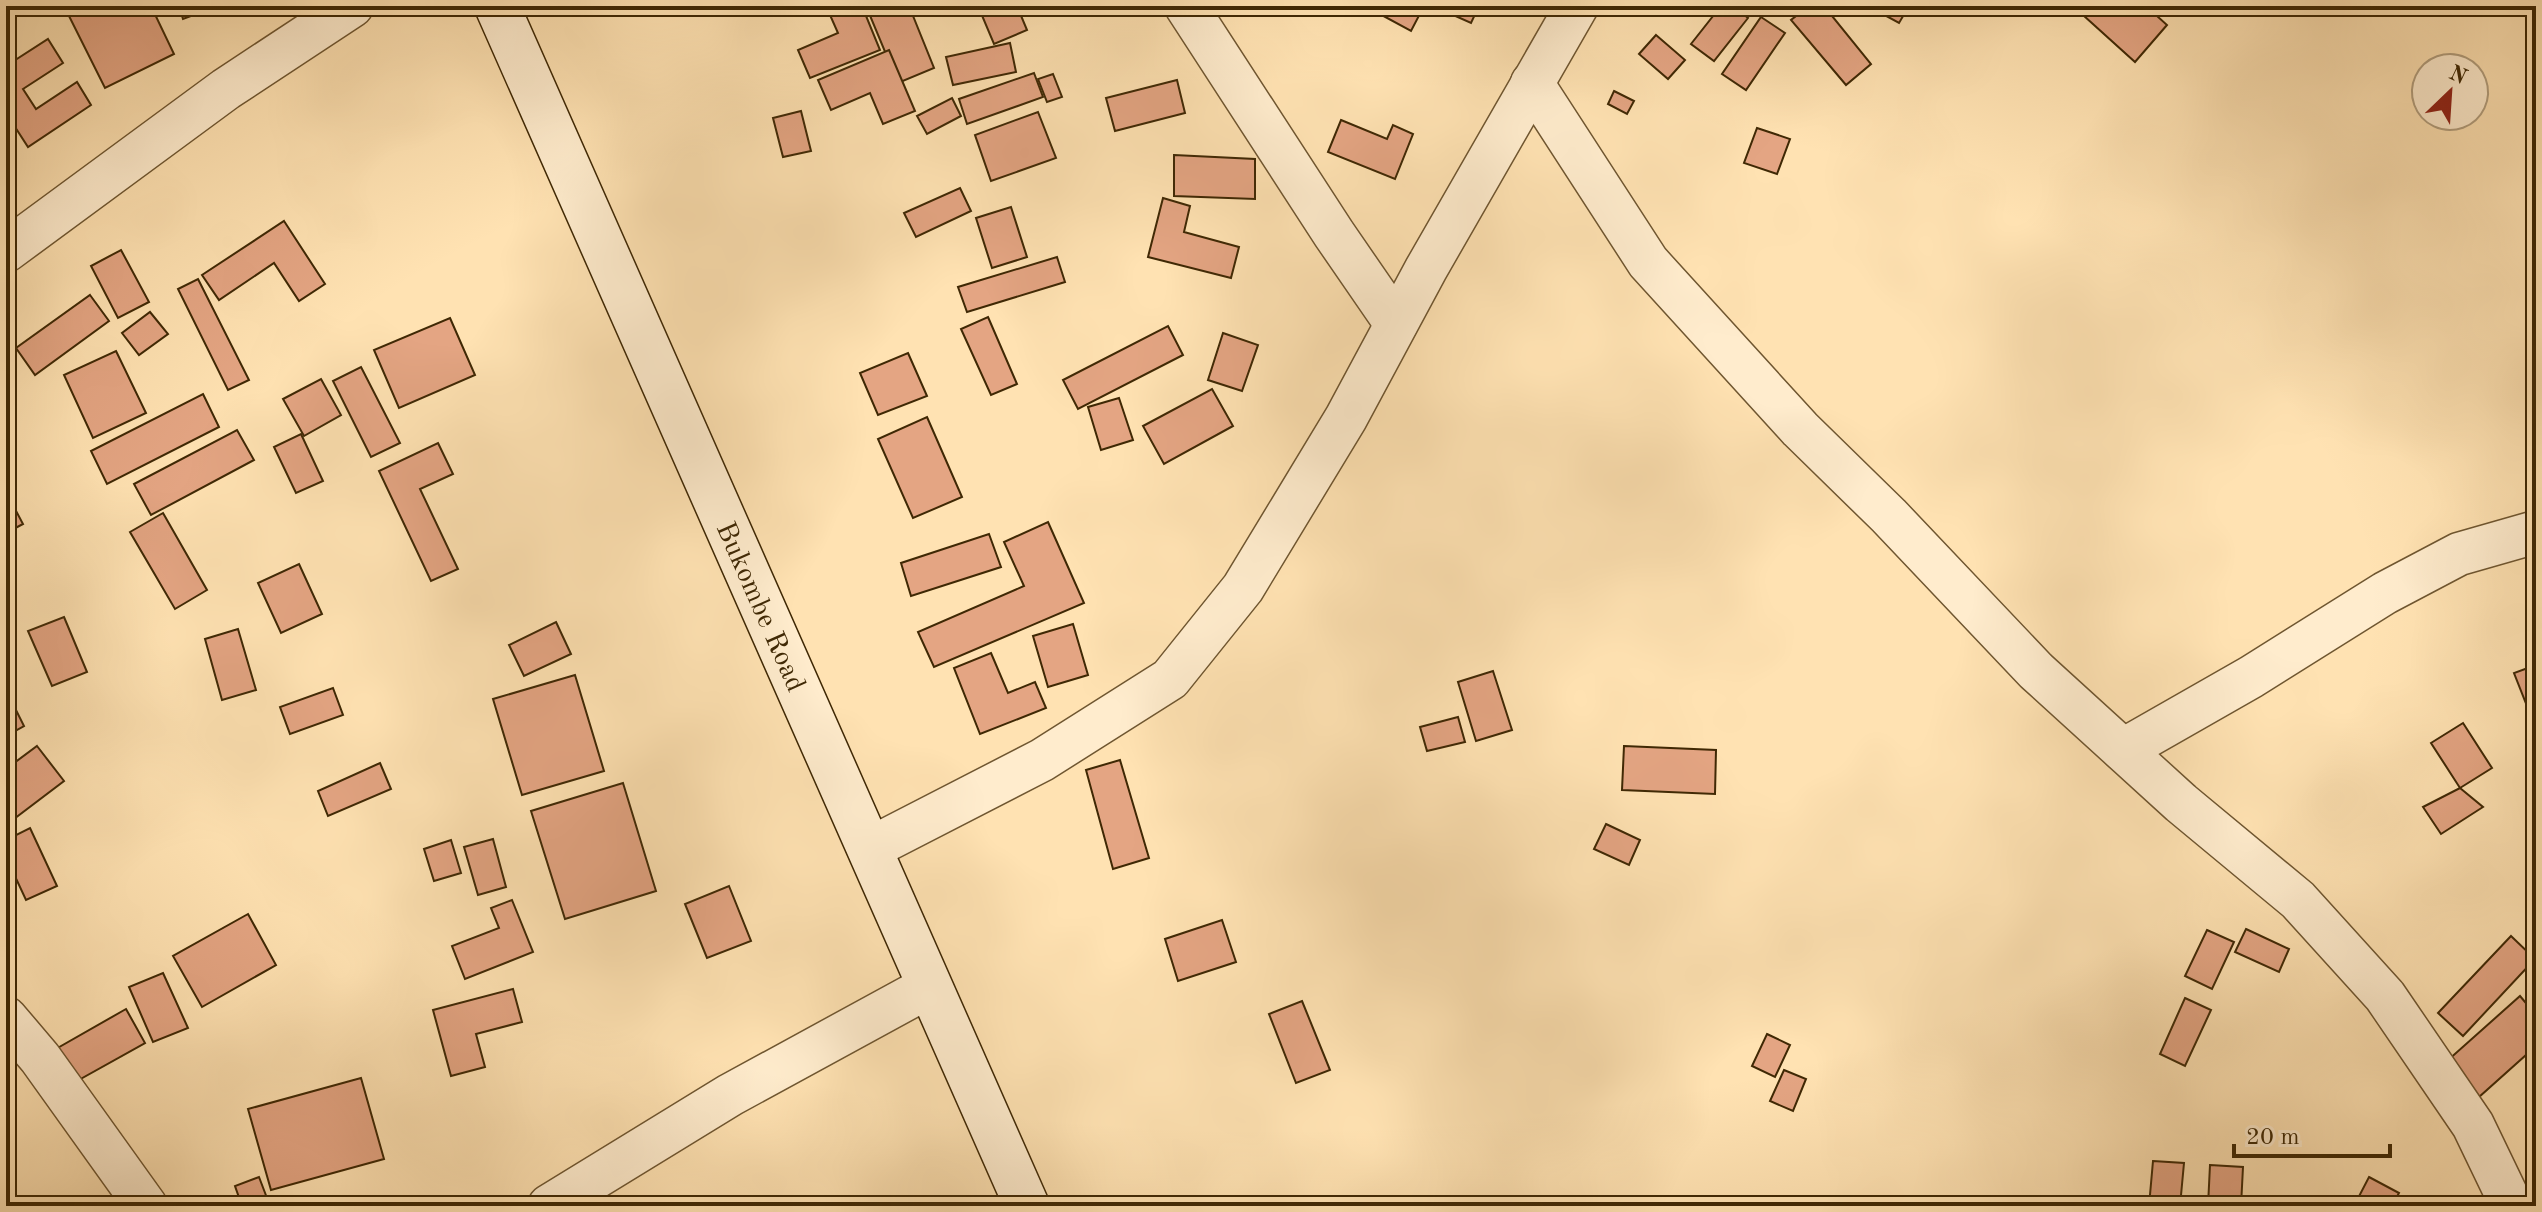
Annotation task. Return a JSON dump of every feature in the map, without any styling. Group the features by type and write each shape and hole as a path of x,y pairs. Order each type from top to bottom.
{"main road":[{"name":"Bukombe Road","path":"497,6 1027,1206"}],"street":[{"path":"6,251 226,89 352,6"},
{"path":"1186,6 1325,221 1396,324"},
{"path":"869,849 1042,760 1170,679 1243,588 1346,418 1577,6"},
{"path":"1532,83 1648,262 1800,429 1889,516 2036,671 2181,803 2298,900 2385,996 2473,1125 2512,1206"},
{"path":"2123,750 2251,677 2385,593 2447,560 2536,532"},
{"path":"549,1206 730,1095 930,986"},
{"path":"6,1018 40,1058 146,1206"}],"building":[{"path":"64,6 151,6 174,54 105,88"},
{"path":"179,6 218,6 183,19"},
{"path":"826,6 862,6 880,50 810,78 798,50 838,33"},
{"path":"866,6 909,6 934,68 898,83"},
{"path":"978,6 1017,6 1027,30 994,44"},
{"path":"1365,6 1424,6 1411,31"},
{"path":"1433,6 1479,6 1471,23"},
{"path":"1721,6 1734,6 1748,18 1714,61 1691,44"},
{"path":"1809,6 1824,6 1871,64 1846,85 1791,20"},
{"path":"1868,6 1909,6 1899,23"},
{"path":"2073,6 2146,6 2167,25 2135,62"},
{"path":"1761,17 1785,33 1746,90 1722,74"},
{"path":"1656,35 1685,60 1668,79 1639,54"},
{"path":"48,39 63,63 23,89 36,109 77,82 91,105 28,147 6,113 6,66"},
{"path":"1010,43 1016,72 953,85 946,57"},
{"path":"889,50 915,111 883,124 870,93 831,110 818,80"},
{"path":"1034,73 1043,97 967,124 959,99"},
{"path":"1053,74 1062,97 1047,102 1038,79"},
{"path":"1177,80 1185,113 1115,131 1106,98"},
{"path":"1614,91 1634,101 1627,114 1608,104"},
{"path":"952,98 961,116 927,134 917,116"},
{"path":"801,111 811,151 783,157 773,118"},
{"path":"1038,112 1056,158 991,181 975,135"},
{"path":"1341,120 1387,139 1393,125 1413,134 1395,179 1328,152"},
{"path":"1757,128 1790,139 1777,174 1744,163"},
{"path":"1174,155 1255,159 1255,199 1174,196"},
{"path":"960,188 971,211 916,237 904,213"},
{"path":"1163,198 1190,206 1184,232 1239,247 1231,278 1148,257"},
{"path":"1011,207 1027,257 992,268 976,218"},
{"path":"284,221 325,284 299,301 274,263 219,300 202,275"},
{"path":"121,250 149,302 118,318 91,266"},
{"path":"1057,257 1065,282 967,312 958,287"},
{"path":"198,279 249,380 228,390 178,289"},
{"path":"90,295 109,321 35,375 16,348"},
{"path":"150,312 168,334 139,355 122,333"},
{"path":"988,317 1017,384 991,395 961,329"},
{"path":"450,318 475,375 399,408 374,350"},
{"path":"1168,326 1183,355 1078,409 1063,380"},
{"path":"1223,333 1258,345 1242,391 1208,380"},
{"path":"116,351 146,413 93,438 64,375"},
{"path":"908,353 927,396 878,415 860,373"},
{"path":"361,367 400,443 371,457 333,381"},
{"path":"321,379 341,415 304,436 283,399"},
{"path":"1212,389 1233,426 1164,464 1143,426"},
{"path":"203,394 219,427 107,484 91,451"},
{"path":"1119,398 1133,440 1101,450 1088,407"},
{"path":"927,417 962,497 913,518 878,439"},
{"path":"237,430 254,460 151,515 134,484"},
{"path":"301,434 323,481 296,493 274,447"},
{"path":"438,443 453,474 420,489 458,569 431,581 379,471"},
{"path":"6,492 23,524 6,533"},
{"path":"163,513 207,590 175,609 130,532"},
{"path":"1048,522 1084,603 934,667 918,632 1024,586 1004,542"},
{"path":"989,534 1001,567 911,596 901,563"},
{"path":"299,564 322,614 281,633 258,583"},
{"path":"64,617 87,672 52,686 28,631"},
{"path":"556,622 571,654 524,676 509,645"},
{"path":"1073,624 1088,675 1048,687 1033,636"},
{"path":"238,629 256,690 222,700 205,639"},
{"path":"991,653 1008,693 1035,682 1046,708 980,734 954,668"},
{"path":"2536,665 2536,729 2514,673"},
{"path":"1493,671 1512,730 1476,741 1458,682"},
{"path":"575,675 604,771 522,795 493,699"},
{"path":"333,688 343,715 290,734 280,707"},
{"path":"10,698 24,726 6,736 6,699"},
{"path":"1458,717 1465,742 1427,751 1420,727"},
{"path":"2463,723 2492,768 2460,788 2431,743"},
{"path":"37,746 64,781 6,825 6,769"},
{"path":"1624,746 1716,750 1715,794 1622,790"},
{"path":"1120,760 1149,858 1113,869 1086,770"},
{"path":"380,763 391,789 328,816 318,791"},
{"path":"623,783 656,891 565,919 531,811"},
{"path":"2460,788 2483,807 2441,834 2423,807"},
{"path":"1606,824 1640,840 1629,865 1594,849"},
{"path":"30,828 57,886 26,900 6,857 6,840"},
{"path":"493,839 506,887 478,895 464,847"},
{"path":"451,840 461,873 434,881 424,849"},
{"path":"729,886 751,941 707,958 685,904"},
{"path":"512,900 533,952 465,979 452,946 499,928 491,908"},
{"path":"248,914 276,965 202,1007 173,956"},
{"path":"1222,920 1236,962 1178,981 1165,939"},
{"path":"2246,929 2289,949 2279,972 2235,952"},
{"path":"2207,930 2234,942 2212,989 2185,976"},
{"path":"2511,936 2535,959 2463,1036 2438,1013"},
{"path":"163,973 188,1028 153,1042 129,987"},
{"path":"513,989 522,1022 476,1034 485,1067 451,1076 433,1010"},
{"path":"2520,996 2536,1015 2536,1046 2479,1097 2447,1061"},
{"path":"2185,998 2211,1010 2185,1066 2160,1054"},
{"path":"1302,1001 1330,1070 1296,1083 1269,1014"},
{"path":"126,1009 145,1043 59,1091 40,1058"},
{"path":"1767,1034 1790,1045 1775,1077 1752,1066"},
{"path":"1784,1070 1806,1079 1793,1111 1770,1101"},
{"path":"361,1078 384,1159 271,1190 248,1109"},
{"path":"2153,1161 2184,1163 2180,1206 2149,1206"},
{"path":"2210,1165 2243,1167 2241,1206 2208,1206"},
{"path":"259,1177 270,1206 242,1206 235,1186"},
{"path":"2369,1177 2399,1193 2392,1206 2354,1206"}]}
